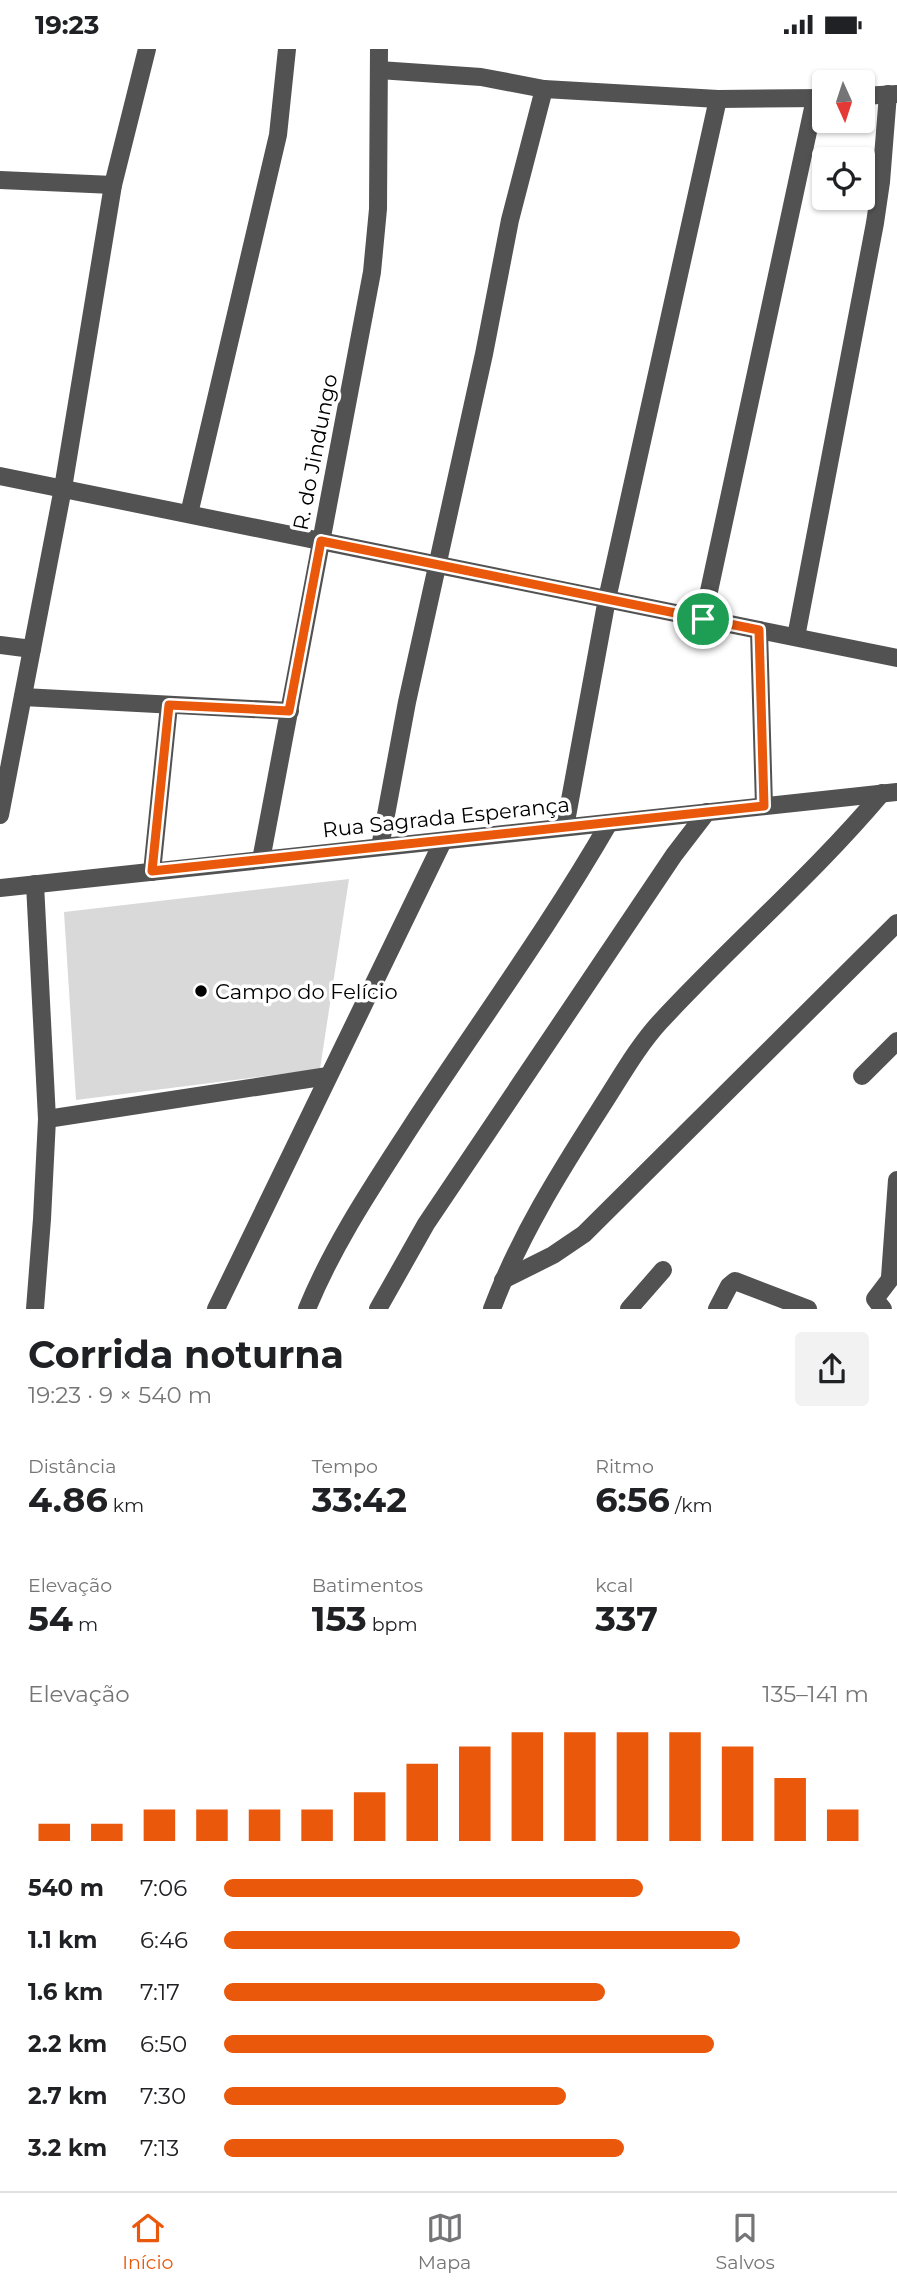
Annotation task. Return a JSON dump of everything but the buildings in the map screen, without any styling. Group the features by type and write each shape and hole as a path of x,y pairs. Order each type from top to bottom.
{"street":[{"path":"0,815 5,767 23,697 63,488 113,185 147,49"},
{"path":"189,514 278,135 287,49"},
{"name":"R. do Jindungo","path":"261,860 372,272 378,209 379,49"},
{"path":"379,70 481,77 544,89 718,99 812,99"},
{"path":"380,847 407,702 484,354 510,220 544,89"},
{"path":"796,638 877,209 892,94"},
{"path":"565,828 607,599 718,99"},
{"path":"703,619 812,133"},
{"path":"0,180 113,185"},
{"path":"0,476 897,658"},
{"path":"759,630 764,806"},
{"path":"0,645 32,649"},
{"path":"23,697 289,711"},
{"path":"152,871 169,705"},
{"path":"492,1309 527,1229 555,1180 630,1062 659,1023 890,793"},
{"name":"Rua Sagrada Esperança","path":"0,888 890,793"},
{"path":"378,1309 426,1224 674,855 707,812"},
{"path":"307,1309 318,1281 360,1206 472,1033 576,881 609,823"},
{"path":"216,1309 443,841"},
{"path":"35,884 47,1119 43,1219 35,1309"},
{"path":"503,1280 553,1255 584,1234 897,923"},
{"path":"862,1076 897,1041"},
{"path":"47,1119 328,1076"},
{"path":"874,1306 894,1273 897,1180"},
{"path":"629,1309 663,1270"},
{"path":"717,1309 734,1282 808,1309"}],"shaded area":[{"name":"Campo do Felício","path":"349,879 320,1069 76,1100 64,912"}],"place":[{"name":"Campo do Felício","path":"201,991"}],"route":[{"path":"321,541 703,619 759,630 764,806 152,871 169,705 289,711 321,541"}]}
